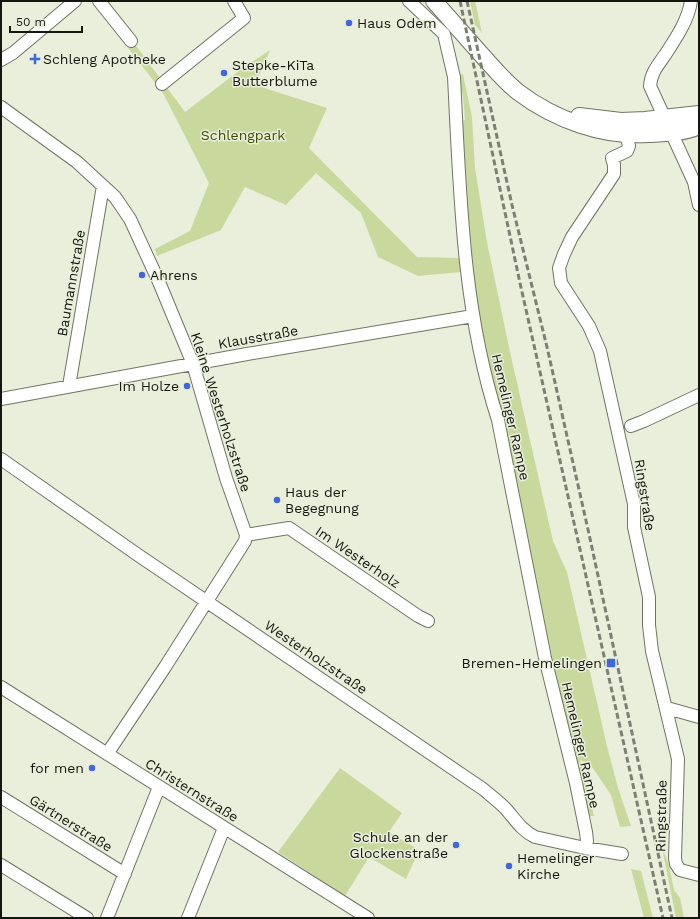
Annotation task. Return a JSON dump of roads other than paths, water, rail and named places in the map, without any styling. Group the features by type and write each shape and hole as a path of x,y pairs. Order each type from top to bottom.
{"main road":[{"path":"434,1 493,68 518,92 547,110 579,124 606,132 626,134 669,125 699,114"},
{"path":"547,110 582,116 693,129 699,126"}],"street":[{"path":"1,60 13,53 75,1"},
{"path":"100,1 131,41"},
{"path":"162,84 244,18 234,1"},
{"name":"Hemelinger Rampe","path":"409,1 444,34 454,77 461,216 473,316 489,393 498,420 545,658 576,783 586,832 587,840 585,848"},
{"path":"691,1 686,19 651,77 650,86 694,182 699,201"},
{"name":"Kleine Westerholzstraße","path":"1,107 77,162 115,196 130,219 159,282 193,364 226,478 246,535"},
{"name":"Ringstraße","path":"626,134 629,146 627,151 612,158 614,174 572,237 559,268 561,283 589,326 600,351 634,504 634,527 649,597 652,651 667,708 678,759 674,848 676,864 680,870 699,874"},
{"name":"Baumannstraße","path":"69,386 103,186"},
{"name":"Klausstraße","path":"1,399 193,364 473,316"},
{"path":"631,426 699,395"},
{"name":"Westerholzstraße","path":"1,459 483,789 505,808 527,833 535,837 585,848 622,854"},
{"name":"Im Westerholz","path":"246,535 289,528 418,616 428,620"},
{"path":"107,754 207,601 245,541 246,535"},
{"name":"Christernstraße","path":"1,687 367,918"},
{"path":"667,708 699,717"},
{"path":"107,918 159,787"},
{"name":"Gärtnerstraße","path":"1,797 125,874"},
{"path":"188,918 224,828"},
{"path":"1,865 87,918"}],"railway":[{"path":"460,1 520,283 663,918"},
{"path":"467,1 512,205 547,347 589,534 672,918"}],"place":[{"name":"Haus Odem","path":"349,23"},
{"name":"Schleng Apotheke","path":"35,59"},
{"name":"Stepke-KiTa Butterblume","path":"224,73"},
{"name":"Ahrens","path":"142,275"},
{"name":"Im Holze","path":"187,386"},
{"name":"Haus der Begegnung","path":"277,500"},
{"name":"Bremen-Hemelingen","path":"611,663"},
{"name":"for men","path":"92,768"},
{"name":"Schule an der Glockenstraße","path":"456,845"},
{"name":"Hemelinger Kirche","path":"509,866"}],"park label":[{"name":"Schlengpark","path":"243,135"}]}
